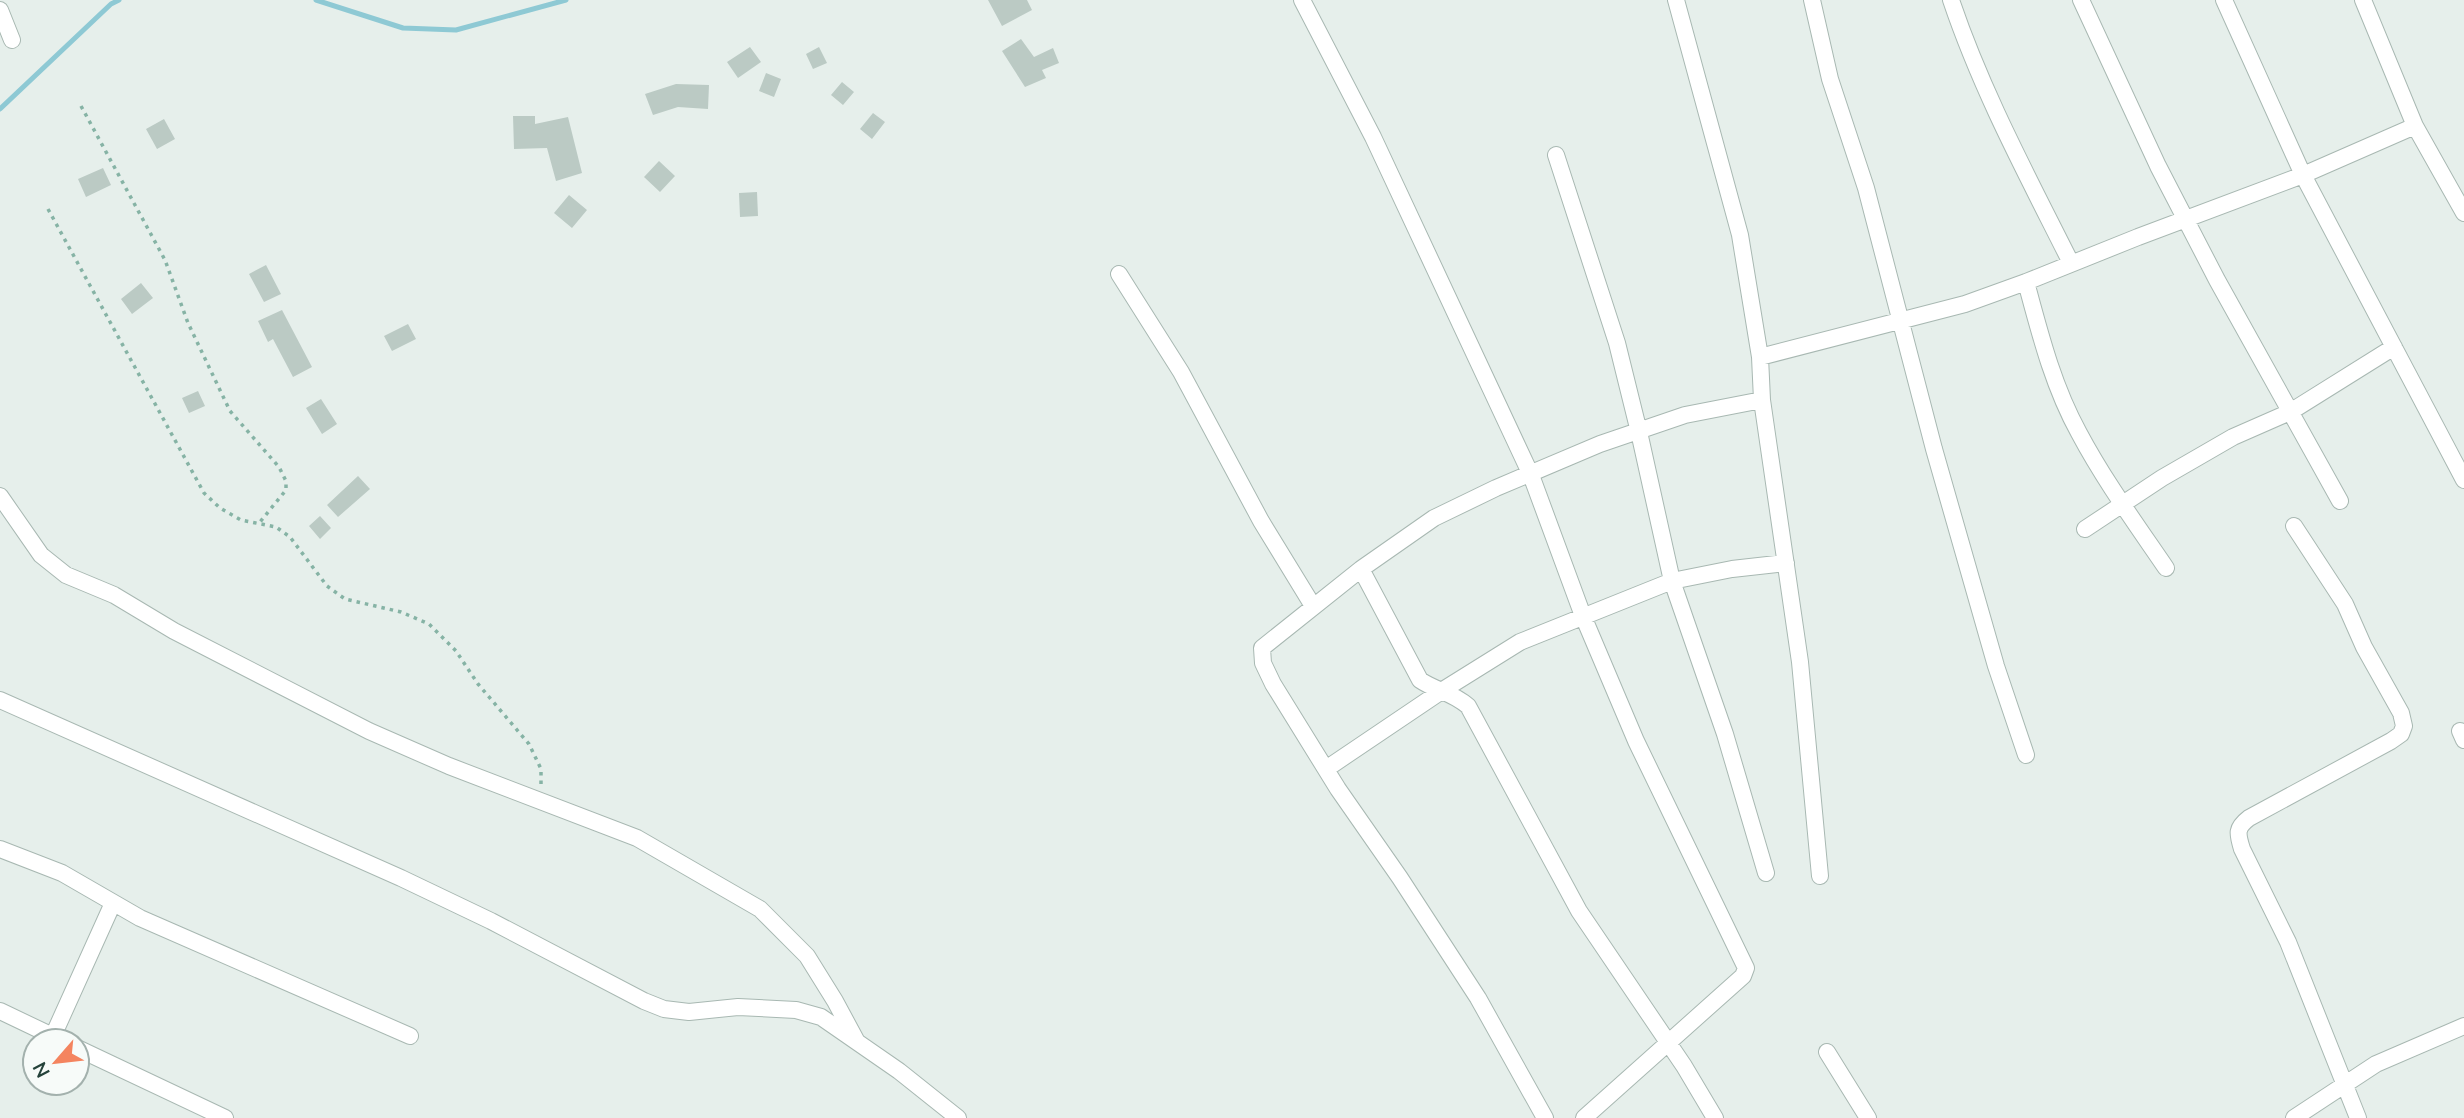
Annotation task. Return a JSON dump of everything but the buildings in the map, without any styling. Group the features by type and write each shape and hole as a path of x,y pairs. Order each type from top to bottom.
{"street":[{"path":"1302,0 1373,136 1531,475 1583,616 1636,741 1746,968 1743,976 1584,1118"},
{"path":"1676,0 1740,235 1760,357 1762,400 1800,662 1820,876"},
{"path":"1812,0 1830,79 1866,188 1934,449 1996,666 2026,755"},
{"path":"1951,0 1963,35 2006,134 2071,263"},
{"path":"2081,0 2158,166 2217,280 2340,502"},
{"path":"2224,0 2303,175 2464,480"},
{"path":"2363,0 2415,126 2464,213"},
{"path":"0,10 12,40"},
{"path":"1760,357 1965,304 2303,175 2415,126"},
{"path":"1556,155 1617,343 1672,581 1725,734 1766,873"},
{"path":"1119,274 1181,372 1261,521 1313,606"},
{"path":"2026,282 2046,359 2078,433 2166,568"},
{"path":"2085,529 2162,478 2233,437 2290,412 2393,347"},
{"path":"1545,1118 1478,998 1273,684 1263,663 1262,648 1361,569 1434,518 1569,456 1685,415 1762,400"},
{"path":"0,496 41,555 66,575 114,595 174,631 369,731 449,766 637,838 760,909 807,956 857,1042"},
{"path":"2294,526 2345,604 2404,726 2401,734 2390,741 2249,818 2239,825 2237,834 2288,942 2358,1118"},
{"path":"1326,769 1520,642 1672,581 1732,569 1786,564"},
{"path":"1361,569 1420,680 1430,687 1456,695 1468,706 1579,911 1669,1044 1715,1118"},
{"path":"0,700 401,878 491,921 644,1002 664,1009 689,1012 738,1007 796,1010 821,1017 899,1071 958,1118"},
{"path":"0,849 62,873 140,918 410,1036"},
{"path":"63,1027 113,903"},
{"path":"0,1011 33,1027"},
{"path":"2294,1118 2376,1064 2464,1026"},
{"path":"1827,1052 1868,1118"},
{"path":"91,1055 225,1118"}],"path":[{"path":"81,106 165,260 188,323 230,411 279,467 286,481 286,491 260,522"},
{"path":"47,209 204,493 220,508 242,520 276,527 290,537 327,586 345,599 401,612 429,624 456,651 478,684 529,744 541,769 542,801"}],"waterway":[{"path":"0,109 111,4 119,0"},
{"path":"316,0 403,28 456,30 566,0"}]}
